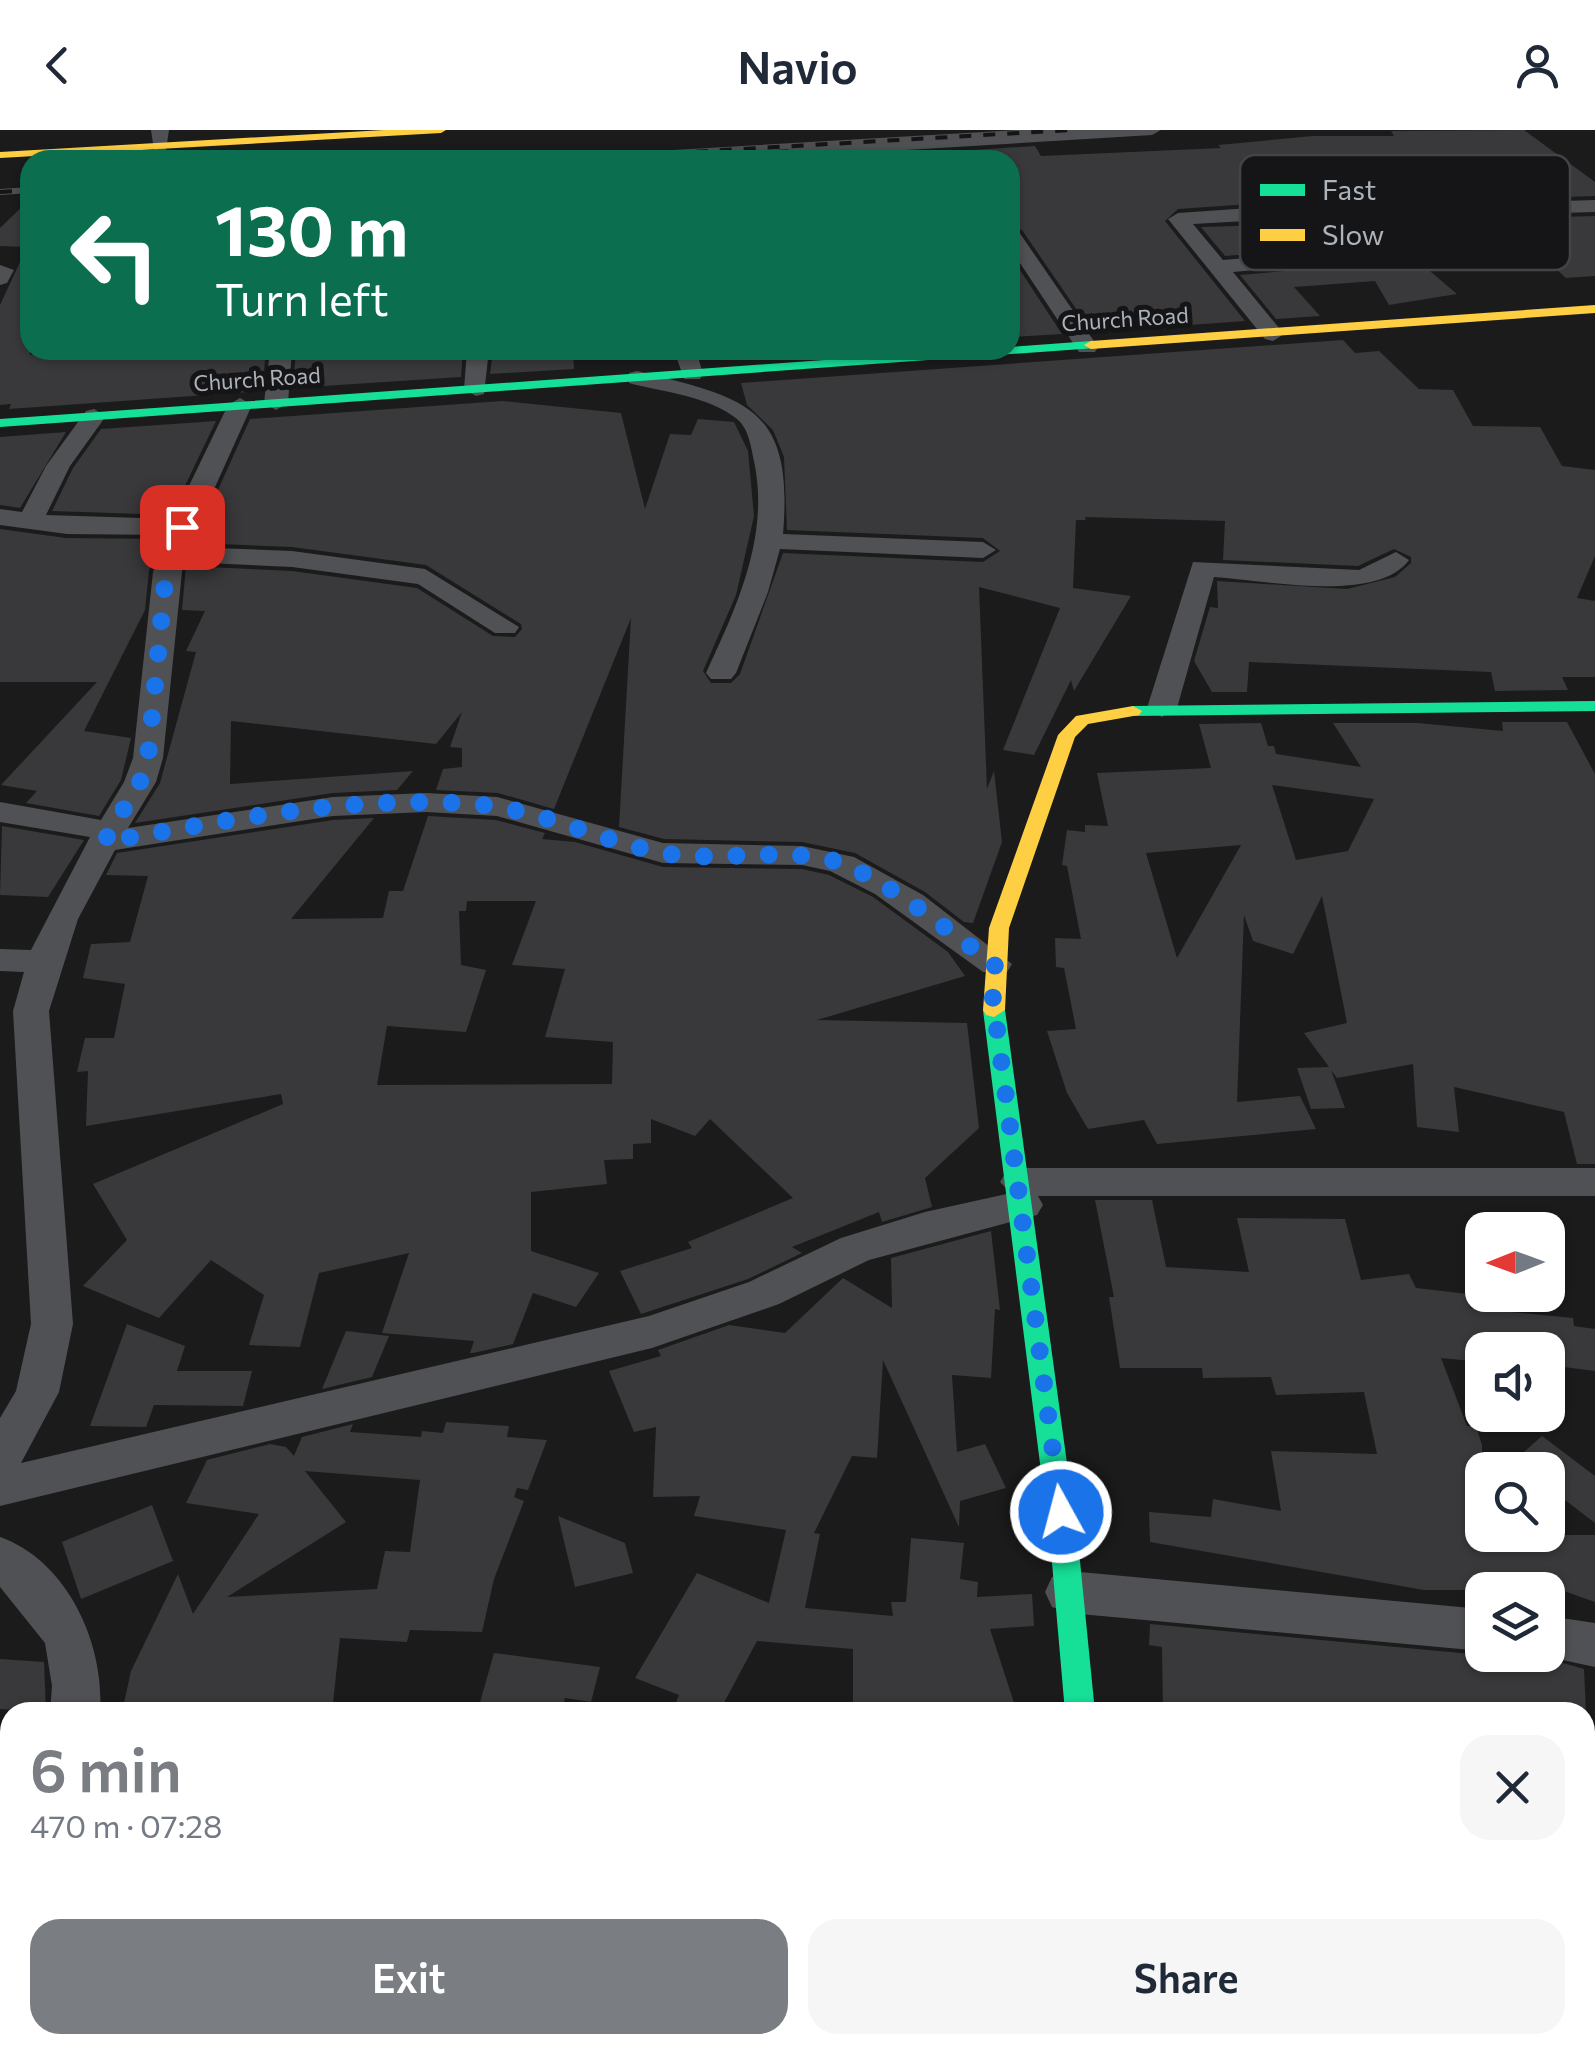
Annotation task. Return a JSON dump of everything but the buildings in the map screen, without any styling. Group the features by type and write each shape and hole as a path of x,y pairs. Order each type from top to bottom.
{"street":[{"path":"47,150 160,138 441,130"},
{"path":"827,150 1152,130"},
{"path":"1570,207 1595,206"},
{"path":"1240,214 1178,218 1273,334"},
{"path":"1020,248 1087,347"},
{"path":"1218,267 1240,265"},
{"name":"Church Road","path":"1020,350 1595,309"},
{"path":"276,403 280,360"},
{"path":"476,389 477,360"},
{"path":"688,360 692,374"},
{"name":"Church Road","path":"0,423 842,360"},
{"path":"637,378 718,402 752,420 771,470 774,506 757,590 721,673"},
{"path":"0,1460 37,1392 52,1324 31,1011 41,962 59,915 140,782 148,758 158,642 177,540 240,405"},
{"path":"30,521 58,466 94,416"},
{"path":"0,518 424,577 505,627"},
{"path":"769,540 983,550"},
{"path":"1162,708 1202,568 1359,578 1379,573 1396,560"},
{"path":"1079,1702 1021,1194 992,991 999,928 1067,735 1082,720 1162,708 1595,706"},
{"path":"0,812 107,836 289,810 490,806 678,855 826,858 860,871 995,964"},
{"path":"0,960 41,962"},
{"path":"0,1487 652,1332 764,1293 855,1249 1021,1194 1595,1182"},
{"path":"0,1556 43,1596 70,1636 79,1680 76,1702"},
{"path":"1069,1592 1465,1628"},
{"path":"1565,1640 1595,1645"}],"railway":[{"path":"725,150 1071,130"},
{"path":"0,192 20,191"}],"traffic: fast":[{"path":"1020,350 1091,345"},
{"path":"0,423 881,360"},
{"path":"1133,711 1595,706"},
{"path":"994,1010 1065,1551 1079,1702"}],"traffic: slow":[{"path":"88,150 441,130"},
{"path":"0,155 20,154"},
{"path":"1091,345 1595,309"},
{"path":"994,1010 999,928 1067,735 1082,720 1133,711"}],"route":[{"path":"182,527 166,572 148,758 140,782 104,842 289,810 472,804 508,809 634,847 678,855 826,858 860,871 995,964 992,991 1061,1512"}]}
